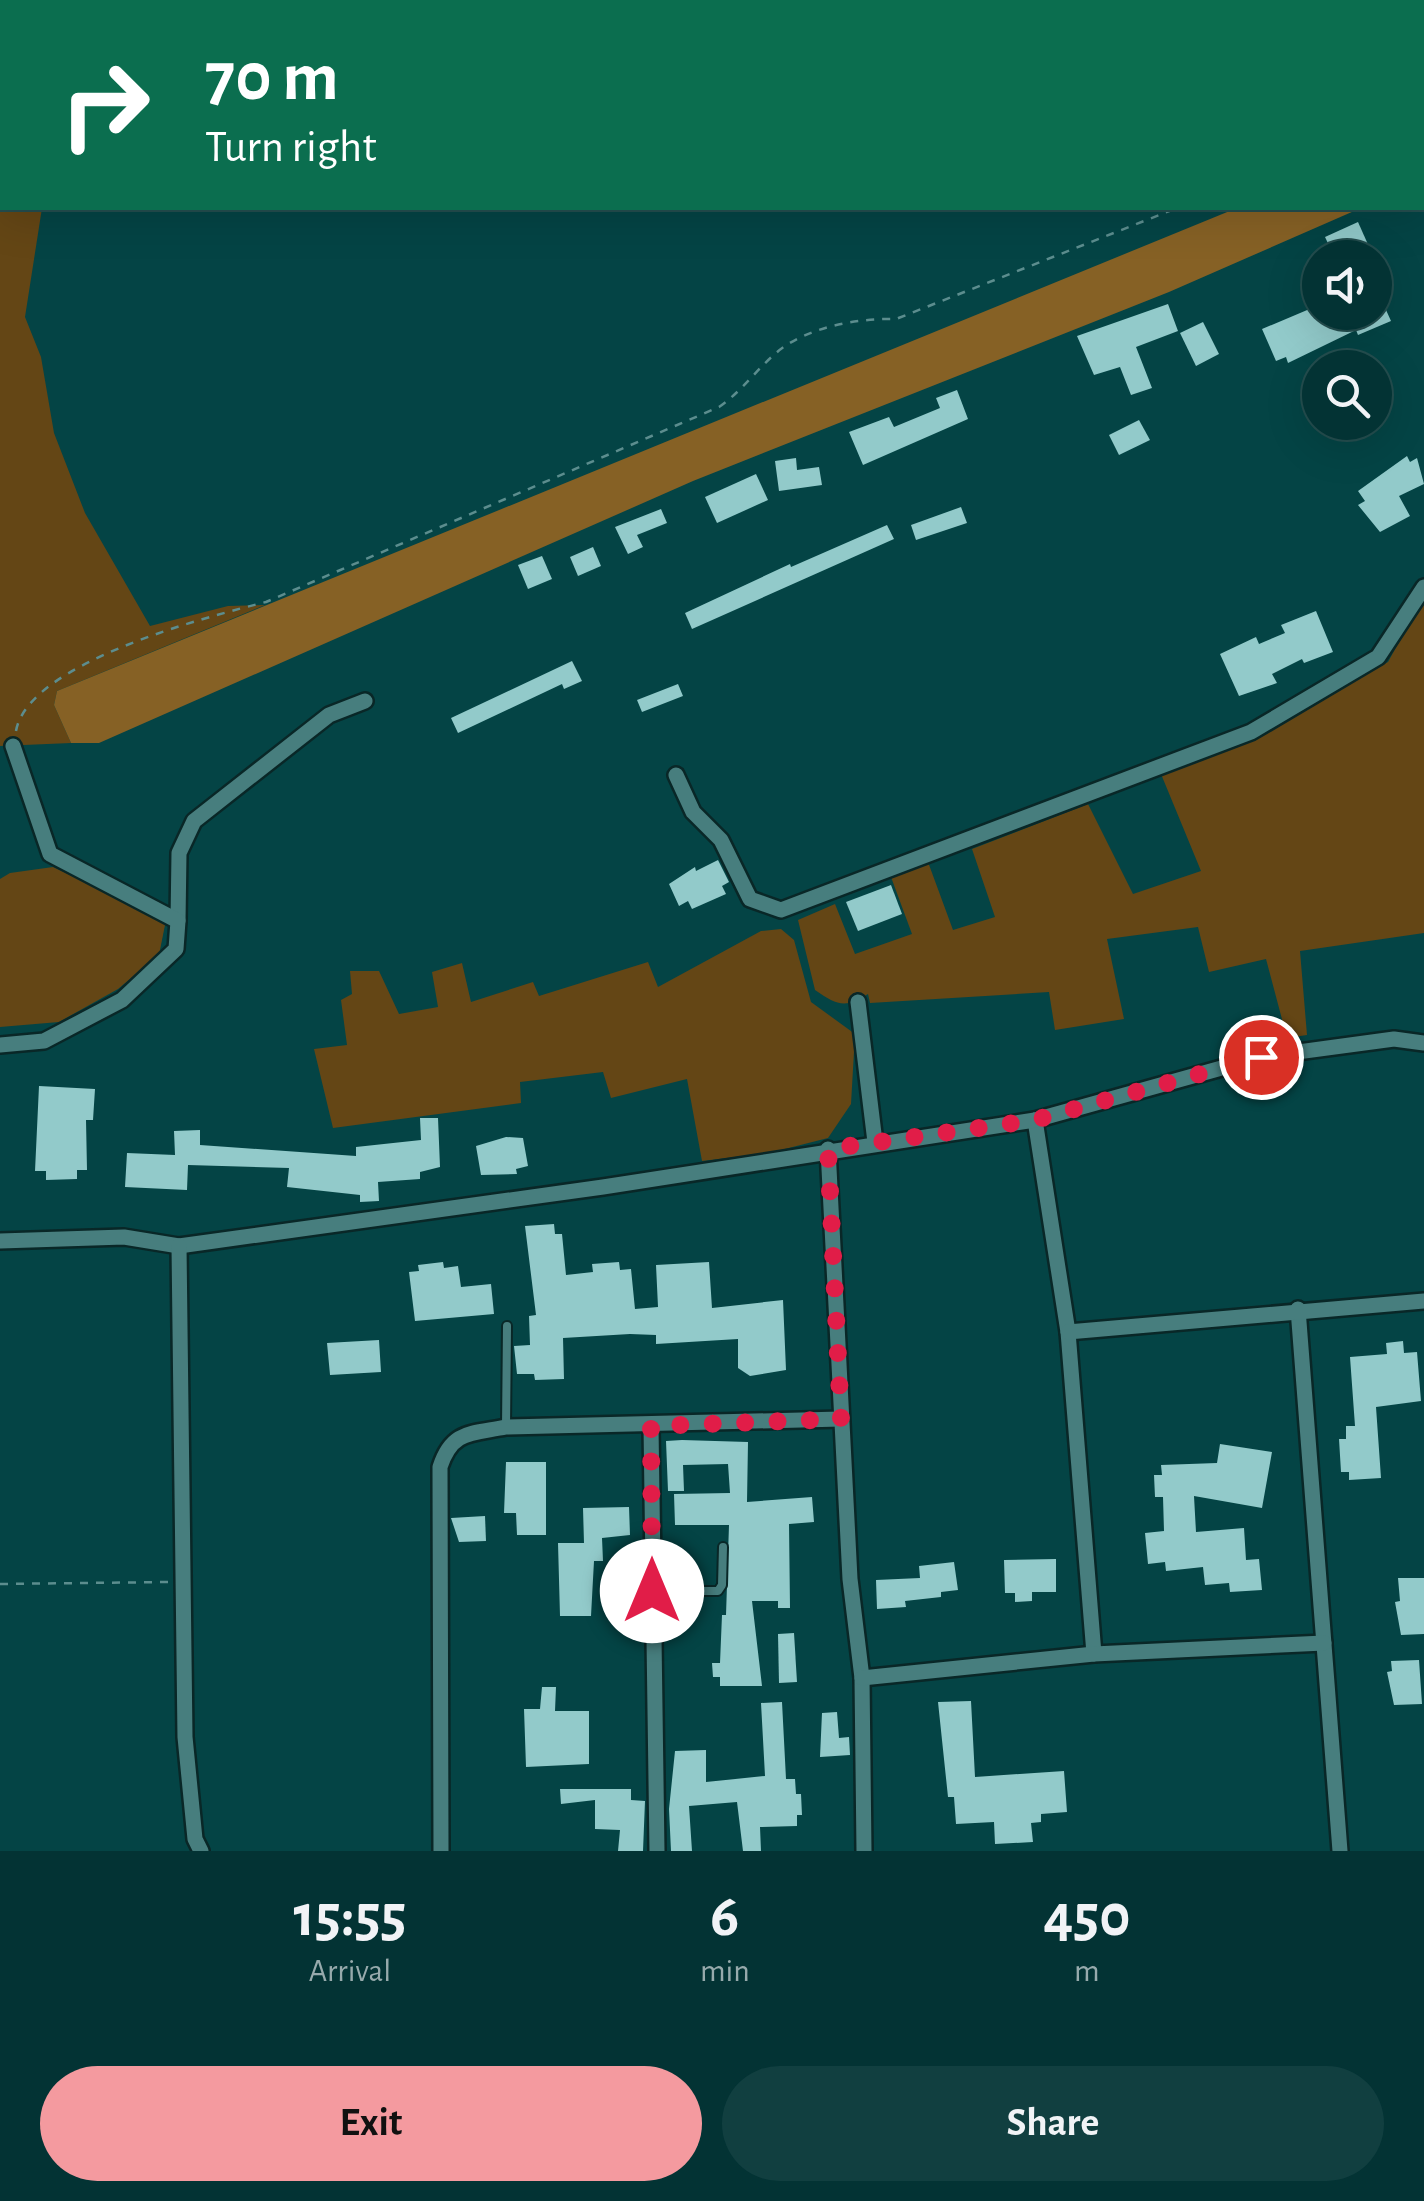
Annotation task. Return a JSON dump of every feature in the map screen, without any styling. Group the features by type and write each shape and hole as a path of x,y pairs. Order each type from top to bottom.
{"street":[{"path":"676,775 694,812 722,840 750,899 781,910 1251,732 1378,657 1424,586"},
{"path":"0,1045 44,1040 122,1000 176,949 180,854 194,820 329,715 365,701"},
{"path":"13,746 50,854 178,921"},
{"path":"858,1002 875,1142"},
{"path":"0,1241 124,1236 179,1246 602,1187 1035,1120 1261,1057 1394,1039 1424,1043"},
{"path":"1035,1120 1068,1332 1094,1654"},
{"path":"828,1149 850,1579 862,1678 864,1851"},
{"path":"179,1246 185,1737 195,1839 201,1851"},
{"path":"1068,1332 1424,1301"},
{"path":"1298,1310 1340,1851"},
{"path":"441,1851 440,1467 447,1445 462,1436 506,1427 841,1419"},
{"path":"651,1426 657,1851"},
{"path":"862,1678 1094,1654 1324,1643"}],"lane":[{"path":"506,1427 507,1326"},
{"path":"652,1591 718,1592 722,1585 723,1547"}],"path":[{"path":"13,746 17,723 34,698 55,680 201,618 266,602 719,407 746,388 778,350 829,328 863,319 896,319 1172,210"},
{"path":"0,1584 183,1582"}],"shaded area":[{"path":"0,210 42,210 25,317 41,357 54,433 85,513 150,626 228,606 265,605 57,691 54,705 71,743 0,746"},
{"path":"1232,210 1356,210 1169,292 693,481 99,743 71,743 54,705 57,691"},
{"path":"1424,596 1424,933 1300,951 1307,1035 1287,1038 1266,959 1209,972 1198,927 1107,939 1124,1019 1055,1030 1049,992 870,1003 868,994 841,1003 815,990 798,920 835,904 855,954 912,934 891,877 928,862 953,930 995,917 972,849 1088,804 1133,894 1201,871 1161,774 1388,662"},
{"path":"53,867 166,920 159,955 118,989 59,1022 0,1027 0,879 10,873"},
{"path":"781,929 794,940 811,1002 855,1034 851,1104 828,1138 769,1153 702,1161 687,1079 611,1098 603,1072 520,1082 521,1103 333,1128 314,1049 347,1045 341,1000 352,994 350,971 379,971 399,1014 438,1007 432,972 462,963 471,1002 533,982 539,996 648,962 658,987 761,931"}],"building":[{"path":"1358,222 1366,240 1326,240 1325,237"},
{"path":"1168,304 1178,331 1136,347 1152,388 1131,395 1120,367 1094,375 1077,336"},
{"path":"1302,312 1302,330 1356,330 1315,350 1302,350 1302,356 1288,363 1286,357 1276,361 1262,329"},
{"path":"1203,322 1219,354 1196,366 1180,333"},
{"path":"957,390 968,419 863,465 849,432 889,417 894,427 940,408 936,398"},
{"path":"1139,420 1150,440 1119,455 1109,435"},
{"path":"1407,456 1410,462 1417,458 1424,484 1399,496 1410,516 1380,532 1358,505 1365,501 1358,491"},
{"path":"796,458 797,470 819,467 822,485 779,491 775,461"},
{"path":"756,474 768,500 717,523 705,497"},
{"path":"961,507 967,523 916,540 911,525"},
{"path":"661,509 667,523 637,535 643,547 628,554 615,527"},
{"path":"887,525 894,539 692,629 685,613"},
{"path":"593,547 601,566 578,576 570,557"},
{"path":"542,556 552,579 528,589 518,565"},
{"path":"1316,611 1333,652 1304,663 1302,659 1272,674 1277,683 1239,696 1220,654 1256,637 1259,644 1285,633 1281,625"},
{"path":"572,661 582,681 564,689 562,684 458,733 451,718"},
{"path":"678,684 683,696 642,712 637,700"},
{"path":"718,860 729,882 722,886 726,894 692,909 688,901 679,906 669,884 695,867 696,871"},
{"path":"891,885 902,914 858,931 846,902"},
{"path":"39,1086 95,1089 93,1120 86,1120 87,1170 77,1170 77,1179 46,1180 46,1171 35,1171"},
{"path":"420,1118 438,1118 440,1167 420,1172 420,1179 378,1182 379,1201 360,1202 360,1195 287,1187 289,1168 188,1165 187,1190 125,1187 127,1153 175,1155 174,1131 200,1130 200,1145 356,1156 356,1147 421,1140"},
{"path":"506,1137 523,1138 528,1166 516,1169 517,1174 481,1175 476,1146"},
{"path":"554,1224 555,1234 562,1234 566,1275 593,1272 592,1264 619,1262 620,1270 631,1269 635,1309 658,1307 656,1265 709,1262 712,1308 783,1300 786,1370 750,1376 738,1368 738,1339 656,1344 656,1335 630,1334 563,1338 564,1379 535,1380 534,1374 517,1374 514,1346 530,1345 529,1316 536,1315 525,1226"},
{"path":"443,1262 444,1268 458,1266 461,1287 491,1284 494,1314 415,1321 409,1272 419,1271 418,1265"},
{"path":"379,1340 381,1372 330,1375 327,1343"},
{"path":"1403,1341 1404,1353 1417,1352 1421,1401 1376,1407 1381,1478 1349,1480 1349,1472 1341,1472 1339,1439 1346,1439 1346,1426 1355,1426 1350,1357 1387,1354 1386,1343"},
{"path":"666,1441 748,1442 747,1502 812,1497 814,1522 789,1524 790,1608 778,1608 778,1601 752,1601 762,1686 720,1686 720,1677 713,1677 712,1663 720,1663 722,1615 726,1615 729,1525 675,1525 674,1494 730,1493 728,1464 683,1465 684,1491 668,1491"},
{"path":"1220,1444 1272,1452 1262,1508 1194,1496 1196,1532 1244,1528 1246,1560 1259,1559 1262,1590 1230,1592 1229,1583 1205,1585 1203,1567 1166,1571 1165,1562 1148,1564 1145,1533 1164,1531 1163,1497 1155,1497 1154,1475 1162,1475 1161,1465 1217,1463"},
{"path":"506,1462 546,1462 546,1535 517,1535 516,1513 504,1513"},
{"path":"629,1507 630,1535 602,1538 603,1561 594,1561 591,1616 560,1616 558,1543 584,1543 583,1508"},
{"path":"485,1516 486,1541 459,1542 451,1518"},
{"path":"1056,1559 1056,1592 1032,1592 1032,1601 1015,1602 1015,1593 1005,1593 1004,1560"},
{"path":"954,1562 958,1590 941,1592 941,1597 905,1601 906,1607 877,1609 876,1580 920,1578 919,1566"},
{"path":"1398,1578 1424,1578 1424,1634 1401,1635 1395,1602 1400,1601"},
{"path":"794,1633 797,1682 779,1683 778,1634"},
{"path":"1419,1660 1422,1704 1394,1705 1387,1672 1392,1671 1391,1661"},
{"path":"542,1687 556,1687 555,1711 589,1711 589,1764 526,1767 524,1709 540,1709"},
{"path":"971,1701 975,1777 1064,1771 1067,1812 1041,1814 1041,1822 1031,1823 1033,1842 995,1844 994,1822 956,1824 954,1797 948,1797 938,1702"},
{"path":"782,1702 786,1779 795,1779 796,1794 801,1794 802,1815 797,1815 797,1826 760,1827 761,1851 743,1851 737,1802 689,1806 692,1851 671,1851 669,1809 675,1751 706,1750 706,1782 765,1776 761,1703"},
{"path":"837,1712 839,1738 849,1737 850,1755 820,1757 822,1713"},
{"path":"560,1789 631,1789 631,1800 645,1801 643,1851 618,1851 620,1830 595,1829 595,1800 561,1804"}],"route":[{"path":"652,1591 651,1426 841,1419 828,1149 1035,1120 1261,1057"}]}
